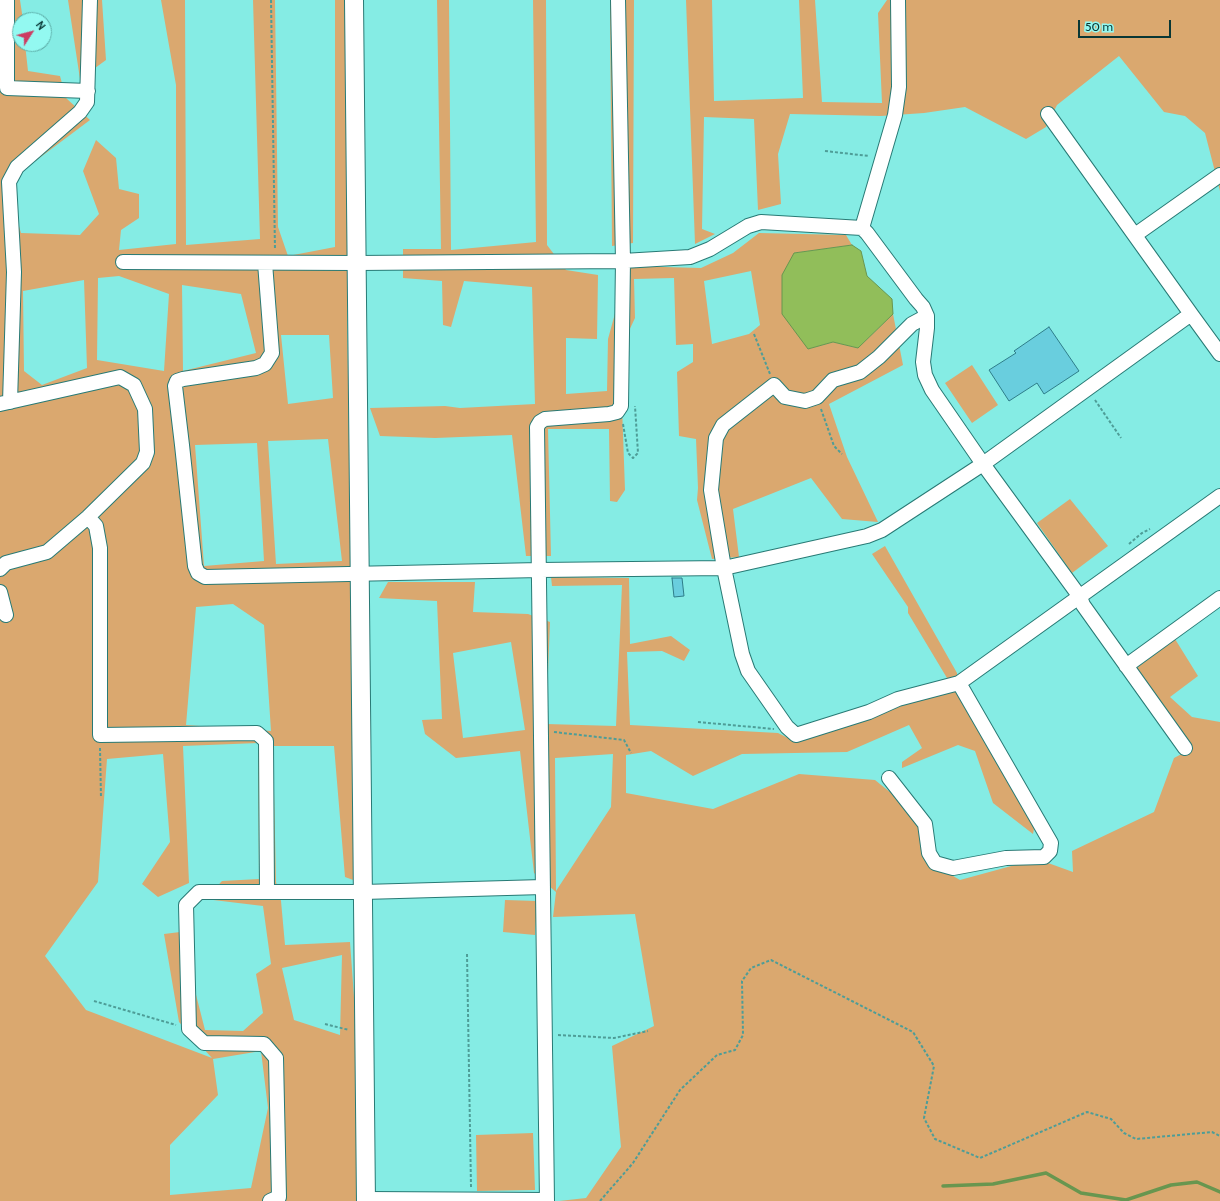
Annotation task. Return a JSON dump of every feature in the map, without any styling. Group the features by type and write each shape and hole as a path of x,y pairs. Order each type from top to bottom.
{"street":[{"path":"7,0 7,88 88,91"},
{"path":"0,569 6,563 47,552 88,517 143,463 147,452 145,409 134,386 120,376 5,403 14,272 9,182 17,167 80,112 86,102 88,91 90,0"},
{"path":"354,0 366,1200 547,1201 537,427 540,422 545,419 609,414 617,412 621,406 623,261 618,0"},
{"path":"862,228 882,157 896,115 900,87 898,0"},
{"path":"1048,114 1220,354"},
{"path":"1135,235 1220,175"},
{"path":"123,262 356,263 623,261 690,257 710,249 748,226 761,222 862,228 916,300 923,307 927,316 928,328 923,362 925,375 932,390 983,464 1080,597 1083,605 1185,748"},
{"path":"270,263 272,353 265,364 256,368 183,379 177,381 175,386 195,566 198,573 205,577 724,568 867,536 889,526 983,464 1191,314"},
{"path":"927,316 912,324 879,357 860,372 833,380 817,397 805,401 785,397 774,385 723,425 716,438 711,490 724,568 742,654 748,671 787,726 796,735 868,712 898,698 959,683 1220,496"},
{"path":"88,517 96,526 100,548 100,735 257,733 266,741 267,892"},
{"path":"0,592 6,615"},
{"path":"1126,666 1220,598"},
{"path":"889,778 925,824 928,854 935,863 953,868 1006,858 1044,857 1050,851 1051,843 959,683"},
{"path":"270,1201 279,1197 276,1058 264,1044 204,1043 189,1029 186,905 199,892 363,892 543,887"}],"path":[{"path":"270,263 271,0"},
{"path":"825,151 882,157"},
{"path":"754,334 774,385"},
{"path":"1087,389 1121,438"},
{"path":"817,397 834,446 842,454"},
{"path":"698,722 772,730 787,726"},
{"path":"541,730 624,740 631,753"},
{"path":"100,735 101,798"},
{"path":"467,954 471,1200"},
{"path":"600,1201 633,1163 680,1090 717,1055 735,1050 743,1035 742,982 751,968 771,960 913,1032 934,1066 924,1118 935,1139 980,1158 1087,1112 1111,1119 1124,1133 1136,1139 1212,1132 1220,1136"},
{"path":"94,1001 189,1029"},
{"path":"325,1024 364,1034"},
{"path":"544,1034 614,1038 648,1031"}],"shaded area":[{"path":"0,0 20,0 22,12 12,12 12,52 26,52 28,71 60,76 66,98 90,120 6,183 21,233 80,235 99,214 83,171 96,140 116,158 119,189 139,194 139,218 121,230 119,250 176,244 176,85 161,0 185,0 186,245 260,239 253,0 275,0 278,227 288,256 335,247 335,0 351,0 347,315 356,881 345,877 334,746 273,746 276,882 281,901 285,945 350,942 358,1052 359,1201 0,1201","holes":["119,276 169,294 164,371 97,360 98,278","84,280 87,368 42,385 24,371 23,291","182,285 241,294 256,353 183,371","281,335 329,335 333,398 288,404","328,439 342,561 276,564 268,441","257,443 264,561 204,566 195,445","233,604 264,625 271,731 186,725 196,607","258,743 259,879 222,881 205,899 263,906 271,964 256,974 263,1013 243,1031 205,1030 180,932 164,934 179,1022 212,1058 86,1010 45,956 98,882 107,759 163,754 170,842 142,884 158,897 189,883 183,746","342,955 340,1035 294,1020 282,968","261,1051 268,1108 251,1188 170,1195 170,1145 218,1095 213,1059"]},
{"path":"68,0 102,0 106,60 80,79"},
{"path":"437,0 449,0 451,250 536,242 533,0 546,0 547,245 566,270 598,275 597,339 566,338 566,394 607,391 608,339 628,266 701,268 733,253 759,233 846,235 852,245 794,253 808,349 833,342 858,348 893,314 903,365 829,404 847,457 878,522 842,519 811,478 733,509 739,557 712,559 697,500 696,439 679,436 677,372 693,362 693,344 676,345 674,278 634,279 635,318 620,350 625,490 617,502 610,501 609,429 548,429 551,556 526,556 512,435 435,438 380,436 370,408 445,406 460,408 535,404 532,287 464,281 451,327 443,325 442,281 403,278 403,249 441,249","holes":["751,271 760,325 749,334 712,344 704,281"]},
{"path":"610,0 634,0 633,243 612,246"},
{"path":"686,0 712,0 714,101 803,98 799,0 815,0 822,102 882,103 878,13 887,0 1220,0 1220,191 1205,133 1185,116 1164,112 1119,56 1057,105 1046,127 1026,139 965,107 924,113 881,116 790,114 778,154 781,204 758,210 754,119 704,117 702,229 715,234 695,244"},
{"path":"852,245 861,251 867,276 892,299 893,314 858,348 833,342 808,349 782,314 782,275 794,253"},
{"path":"972,365 998,405 972,423 945,383"},
{"path":"1070,499 1108,546 1072,573 1037,523"},
{"path":"885,546 957,673 957,688 1035,823 1033,834 993,803 975,751 958,745 902,768 902,762 922,748 909,725 847,752 742,754 693,776 651,751 626,755 626,793 713,809 799,774 875,780 921,817 929,862 960,880 1037,859 1073,872 1072,851 1154,812 1174,758 1191,749 1135,669 1175,639 1198,676 1170,697 1192,717 1220,722 1220,1201 559,1201 586,1198 621,1147 612,1046 654,1026 635,914 553,917 556,892 534,873 520,751 456,758 425,734 422,720 442,719 437,601 379,598 388,582 475,582 473,612 528,614 550,622 546,724 616,726 622,585 552,586 551,577 629,578 630,644 671,636 690,650 684,661 662,651 627,652 630,725 778,733 796,742 942,692 947,678 908,613 908,607 872,554","holes":["511,642 525,730 463,738 453,653","613,754 611,807 556,891 555,758"]},
{"path":"505,900 537,901 535,935 503,932"},
{"path":"533,1133 535,1190 477,1191 476,1135"}],"building":[{"path":"1049,327 1079,371 1044,394 1037,383 1009,401 989,370 1016,353 1014,351"},
{"path":"672,578 682,578 684,596 674,597"}],"waterway":[{"path":"943,1186 993,1184 1046,1173 1081,1193 1126,1200 1171,1185 1197,1182 1220,1192"}]}
